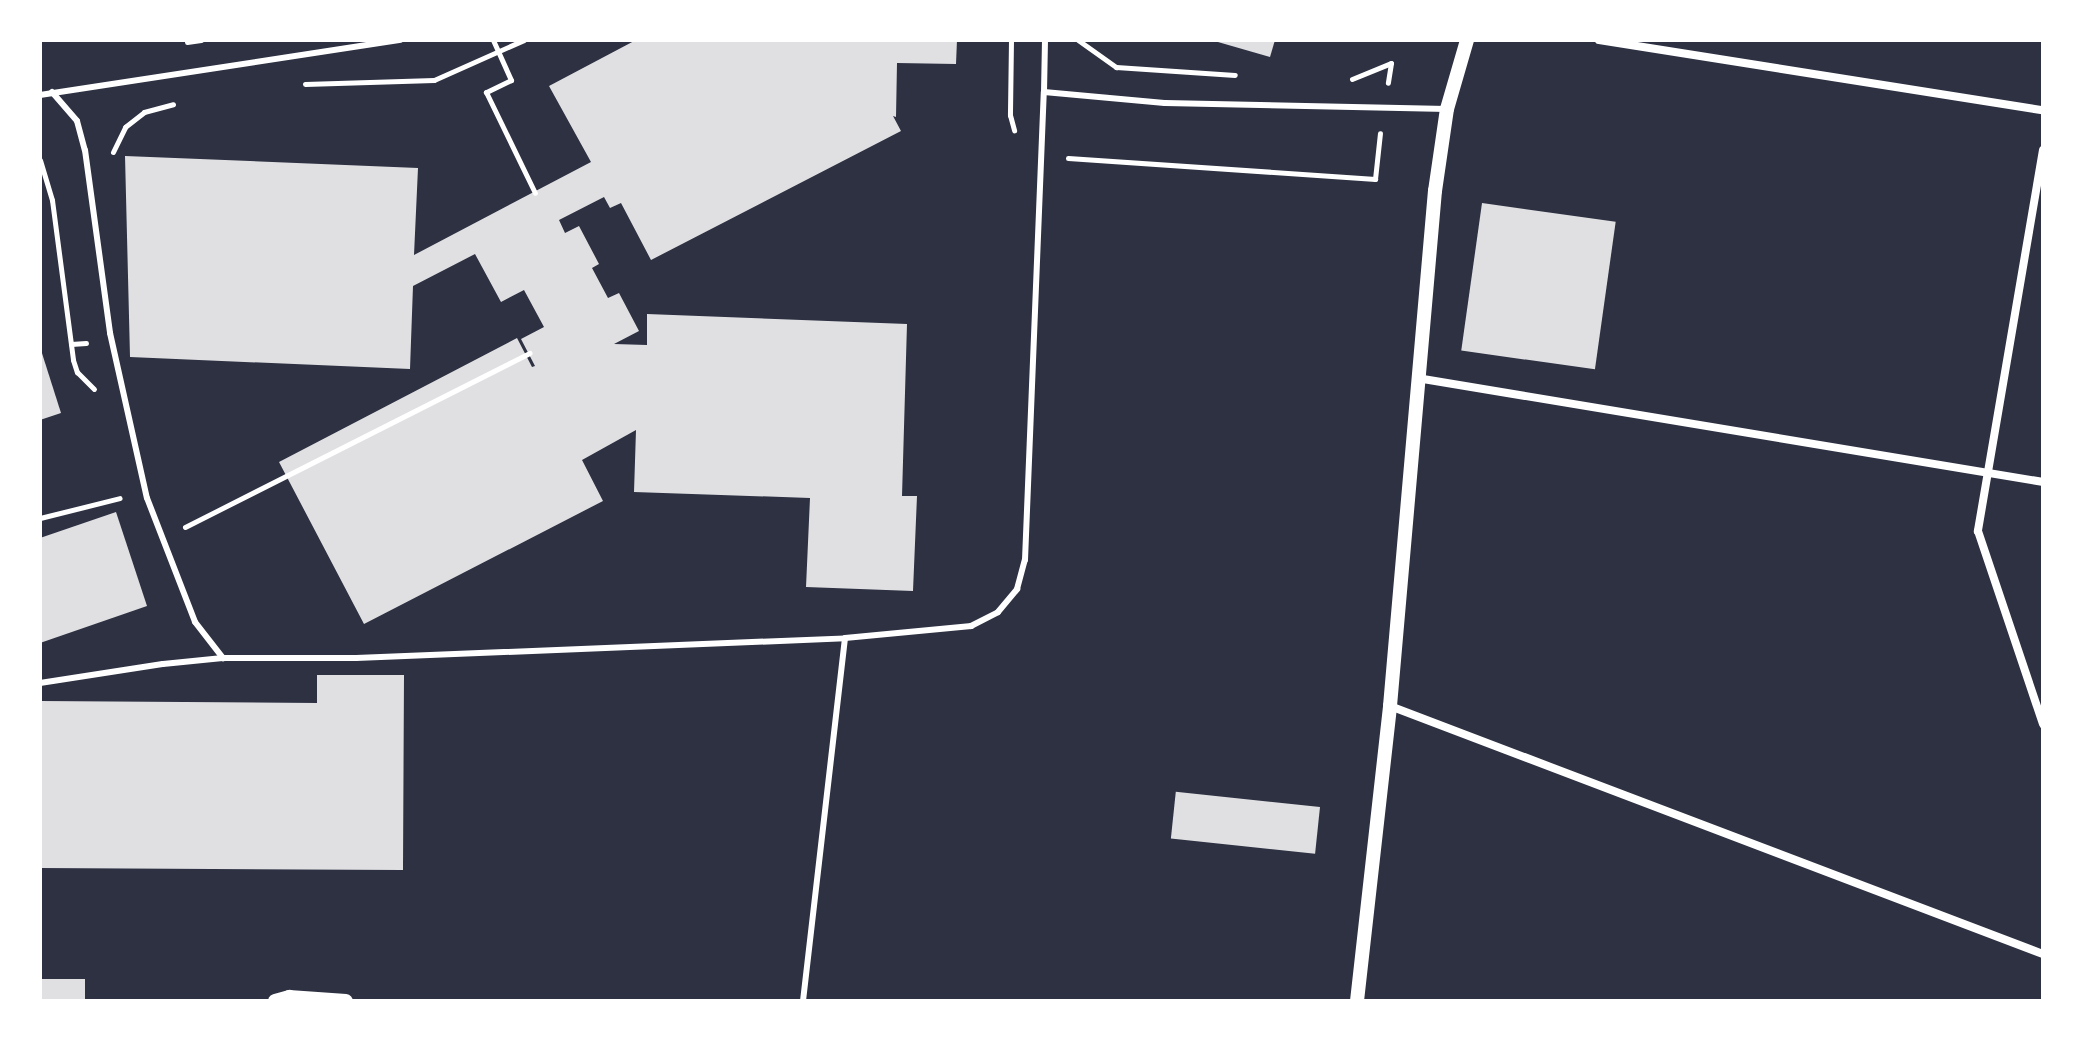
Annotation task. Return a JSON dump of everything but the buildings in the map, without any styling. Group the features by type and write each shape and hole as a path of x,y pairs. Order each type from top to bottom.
{"street":[{"path":"1357,1001 1390,706 1435,191 1447,109 1467,40"},
{"path":"1599,40 2043,110"},
{"path":"2043,150 1978,531 2043,724"},
{"path":"1417,378 2043,482"},
{"path":"1390,706 2043,954"},
{"path":"275,1001 289,997 346,1001"}],"lane":[{"path":"40,95 401,40"},
{"path":"40,683 223,658 387,657 845,638 971,626 998,612 1017,589 1025,560 1045,40"},
{"path":"52,92 77,121 85,150 111,340 147,498 195,622 223,658"},
{"path":"1044,92 1165,103 1447,109"},
{"path":"803,1001 845,638"}],"path":[{"path":"493,40 511,80 486,92 535,193"},
{"path":"290,85 434,80 524,40"},
{"path":"1011,40 1010,115 1020,144 1040,154 1375,179 1391,63 1341,80"},
{"path":"1078,40 1116,67 1242,75"},
{"path":"112,160 125,127 144,112 184,101"},
{"path":"40,160 51,192 77,372 99,395"},
{"path":"71,344 111,340"},
{"path":"174,521 179,530 529,353"},
{"path":"40,518 120,498 118,483"}]}
